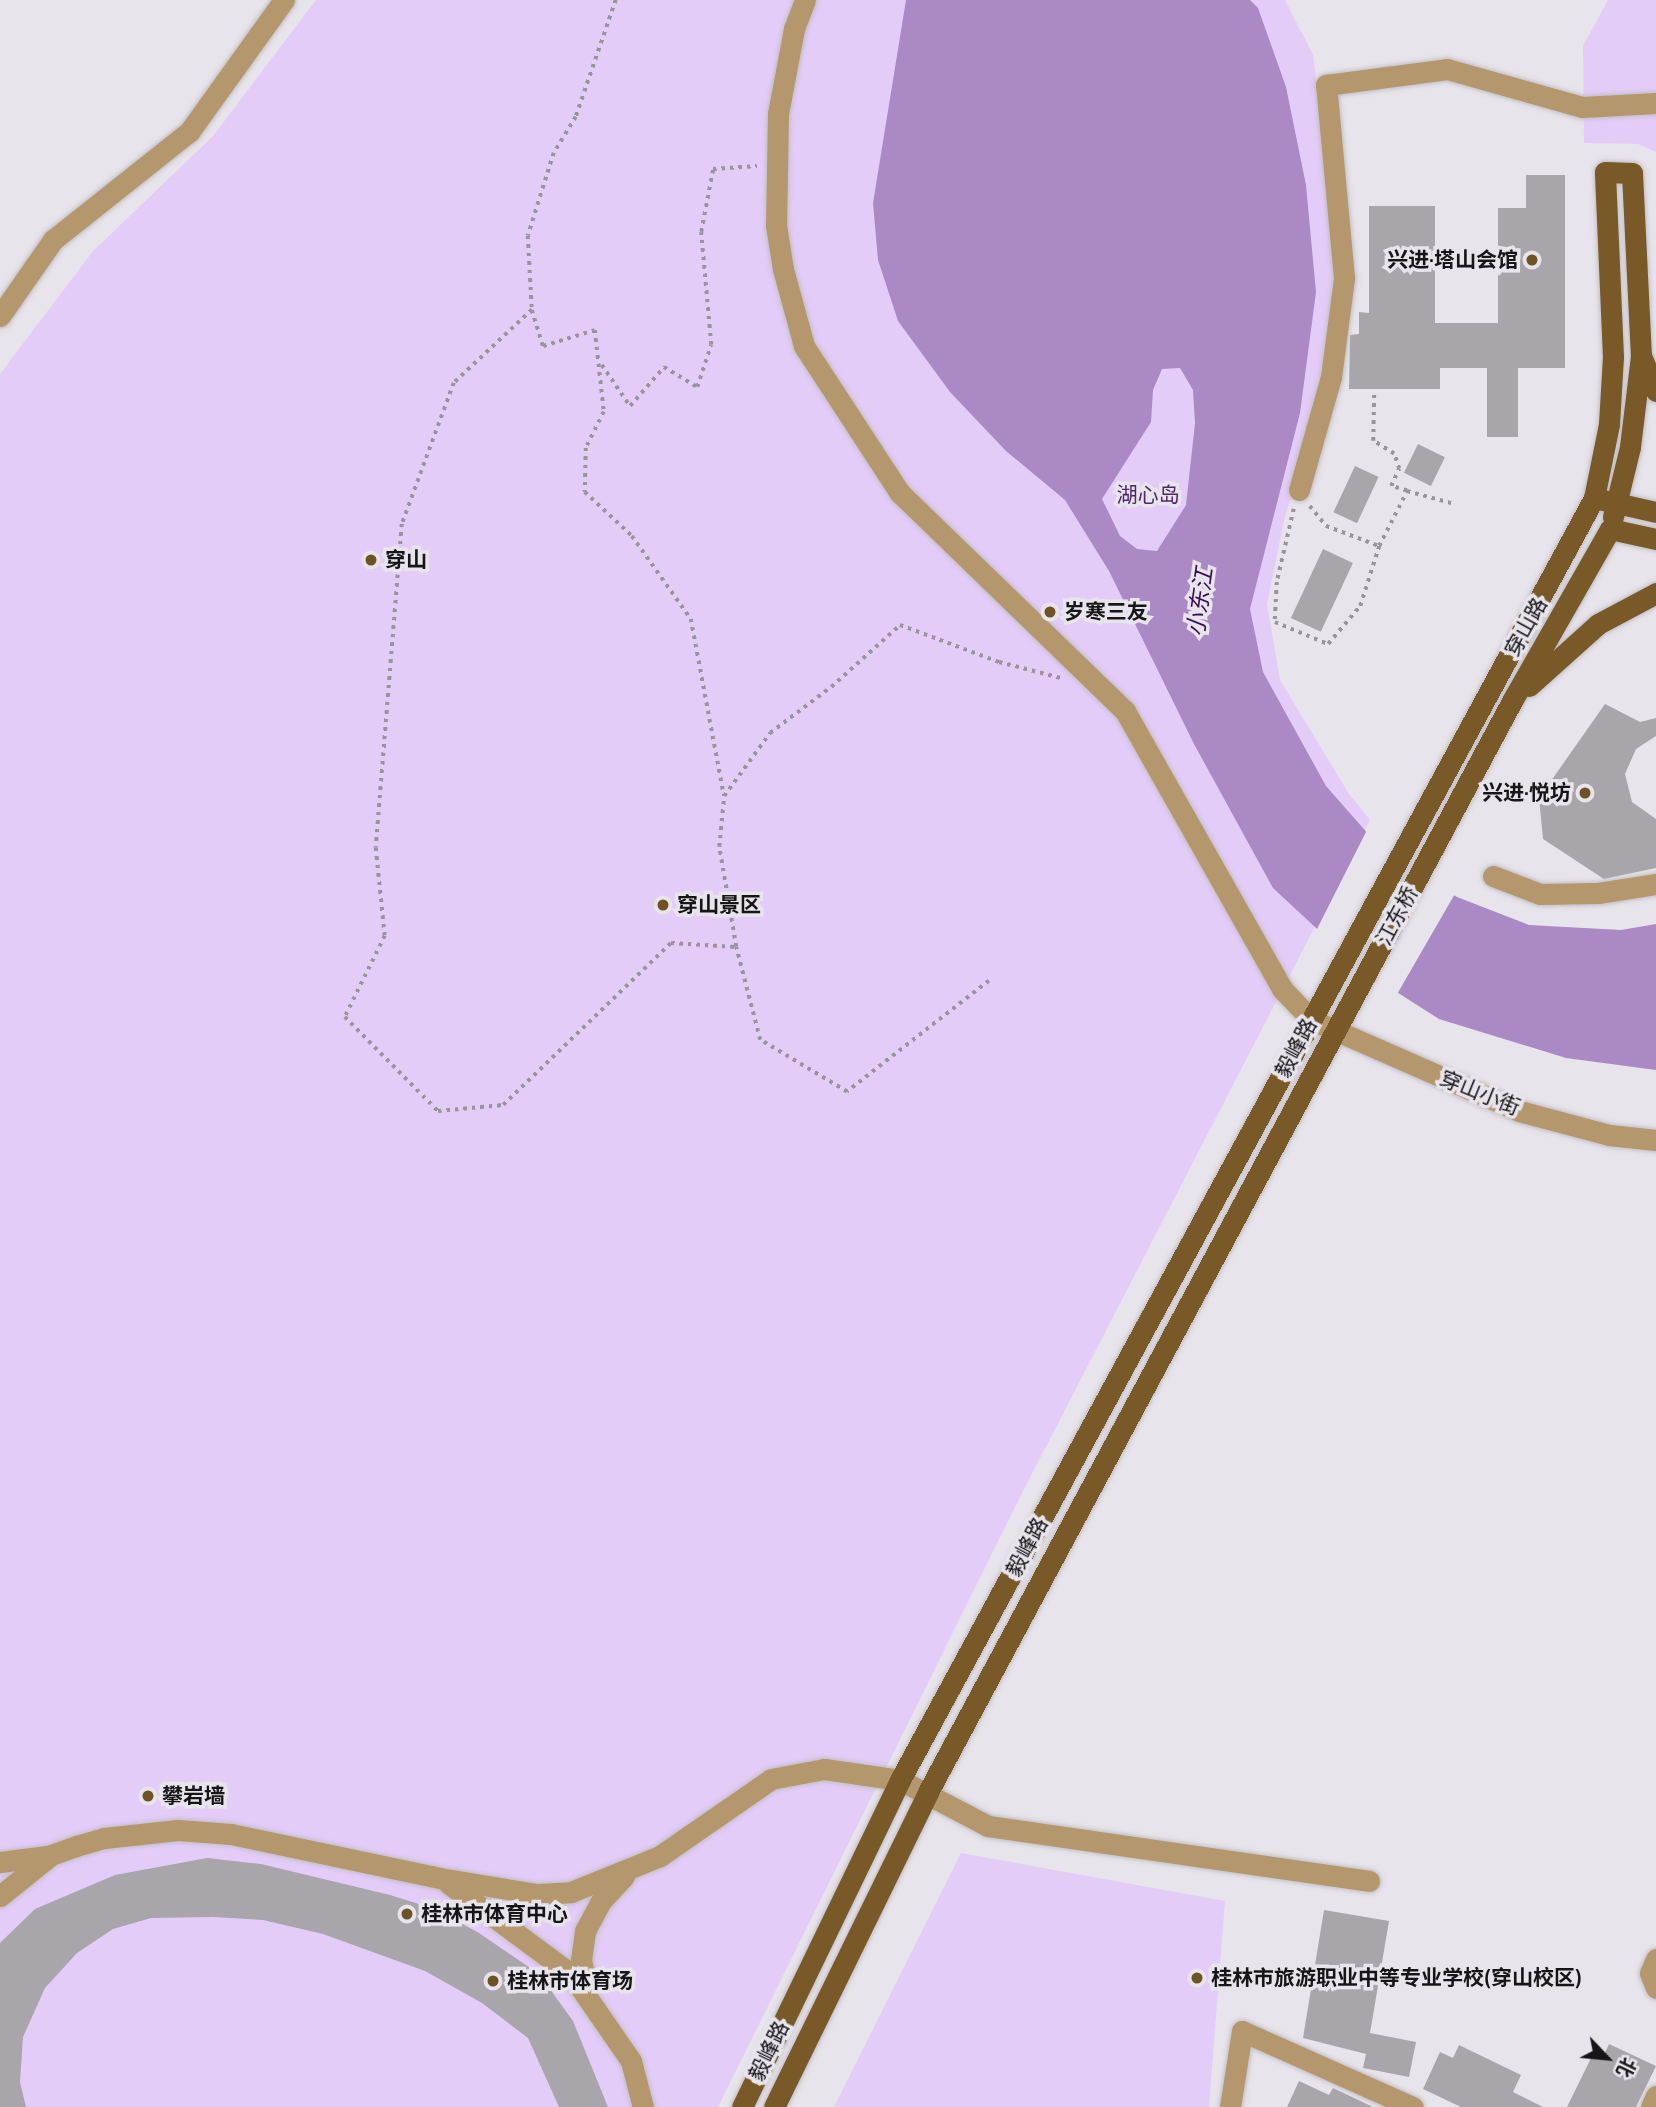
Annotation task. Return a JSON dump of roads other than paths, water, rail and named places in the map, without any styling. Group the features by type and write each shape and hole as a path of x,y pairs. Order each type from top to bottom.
{"main road":[{"name":"穿山路","path":"1426,811 1584,524 1594,498 1609,424 1613,357 1605,172 1632,173 1641,356 1630,447 1610,529 1446,823"},
{"path":"1641,356 1656,391"},
{"path":"1594,498 1656,512"},
{"path":"1584,524 1656,539"},
{"path":"1513,701 1598,624 1656,593"},
{"name":"江东桥","path":"1326,994 1426,811"},
{"name":"江东桥","path":"1348,1009 1446,823"},
{"name":"毅峰路","path":"742,2107 900,1780 1326,994"},
{"name":"毅峰路","path":"774,2107 928,1792 1348,1009"}],"street":[{"path":"0,316 53,240 189,132 284,0"},
{"name":"穿山小街","path":"805,0 794,29 778,114 775,165 776,225 791,309 821,377 900,493 1125,711 1282,989 1312,1020 1334,1032 1519,1111 1609,1135 1656,1140"},
{"path":"1299,490 1331,377 1344,278 1344,240 1326,85 1447,69 1581,107 1656,103"},
{"path":"1493,876 1540,894 1598,893 1656,884"},
{"path":"0,1862 51,1855 104,1838 178,1830 290,1844 440,1878 537,1894 571,1892 628,1872 660,1856 771,1779 824,1769 900,1780 928,1792 988,1826 1210,1861 1369,1881"},
{"path":"0,1896 51,1855"},
{"path":"588,1994 582,1973 585,1931 601,1900 628,1872"},
{"path":"440,1878 550,1955 588,1994 631,2061 643,2107"},
{"path":"1656,1959 1650,1973 1656,1988"},
{"path":"1230,2107 1242,2031 1413,2107"},
{"path":"1651,2107 1656,2096"}],"water":[{"name":"小东江","path":"906,0 1250,0 1258,8 1286,87 1306,185 1316,292 1300,413 1250,609 1263,672 1326,786 1384,852 1457,897 1529,925 1621,930 1656,924 1656,1070 1566,1058 1439,1019 1359,968 1273,888 1194,744 1109,571 1065,500 1006,451 950,392 898,321 878,260 873,203","holes":["1180,368 1193,390 1195,423 1186,505 1157,551 1137,549 1120,536 1102,499 1151,422 1153,390 1162,369"]}],"place":[{"name":"兴进·塔山会馆","path":"1532,260"},
{"name":"穿山","path":"371,560"},
{"name":"岁寒三友","path":"1050,612"},
{"name":"兴进·悦坊","path":"1585,793"},
{"name":"穿山景区","path":"663,905"},
{"name":"攀岩墙","path":"148,1796"},
{"name":"桂林市体育中心","path":"407,1914"},
{"name":"桂林市旅游职业中等专业学校(穿山校区)","path":"1197,1978"},
{"name":"桂林市体育场","path":"493,1981"}],"park label":[{"name":"湖心岛","path":"1148,495"}]}
